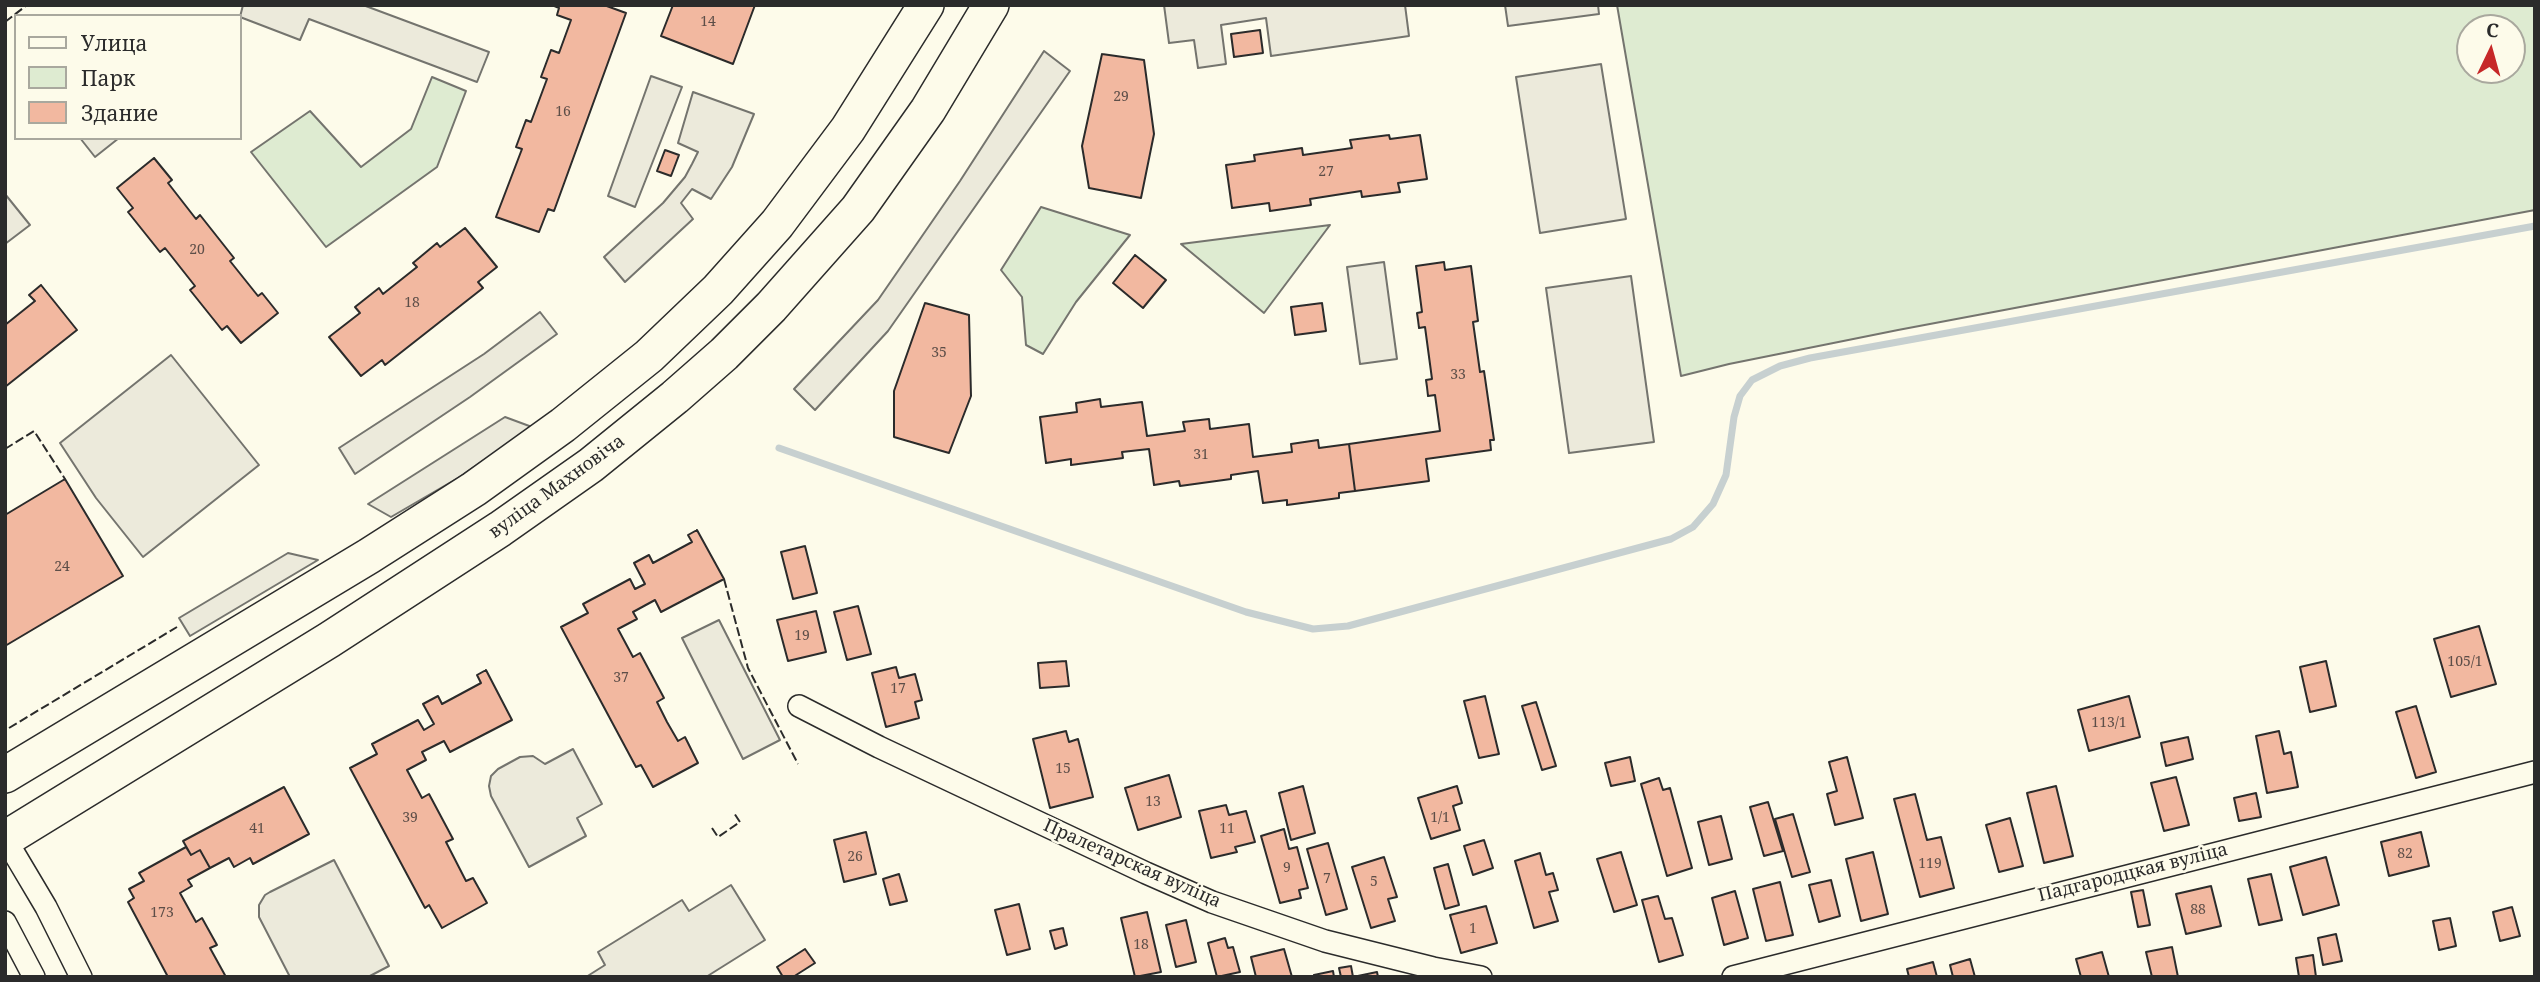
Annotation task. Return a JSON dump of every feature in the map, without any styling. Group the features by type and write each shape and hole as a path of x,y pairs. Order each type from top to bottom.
{"main road":[{"path":"5,775 369,556 474,489 563,425 649,356 718,290 785,215 848,129 926,5"},
{"name":"вуліца Махновіча","path":"5,838 329,640 500,529 591,465 675,397 724,354 771,307 858,209 928,110 991,5"}],"street":[{"name":"Пралетарская вуліца","path":"799,706 879,747 1212,902 1325,941 1481,977"},
{"name":"Падгародцкая вуліца","path":"1733,977 2535,772"},
{"path":"5,838 46,907 81,977"},
{"path":"5,922 34,977"}],"green space":[{"path":"1617,5 2535,5 2535,210 1729,364 1681,376"},
{"path":"432,77 466,91 437,167 326,247 251,152 310,111 361,167 411,129"},
{"path":"1041,207 1130,235 1076,302 1043,354 1026,345 1022,297 1001,270"},
{"path":"1330,225 1264,313 1181,244"}],"shaded area":[{"path":"243,5 363,5 489,52 477,82 309,19 300,40 242,18"},
{"path":"1164,5 1405,5 1409,36 1271,56 1266,18 1221,25 1226,64 1198,68 1194,40 1169,43"},
{"path":"1505,5 1598,5 1599,14 1508,26"},
{"path":"1044,51 1070,71 888,331 815,410 794,389 878,300 960,181"},
{"path":"1601,64 1626,219 1540,233 1516,77"},
{"path":"651,76 682,87 635,207 608,196"},
{"path":"693,92 754,114 732,167 711,199 692,189 681,203 693,219 625,282 604,257 663,203 685,177 698,152 678,143"},
{"path":"82,140 116,140 95,157"},
{"path":"5,194 30,225 5,244"},
{"path":"1384,262 1397,359 1360,364 1347,267"},
{"path":"1631,276 1654,442 1569,453 1546,288"},
{"path":"540,312 557,334 470,397 355,474 339,448 484,354"},
{"path":"171,355 259,465 143,557 96,498 60,443"},
{"path":"505,417 532,427 458,478 391,517 368,504"},
{"path":"288,553 318,560 190,636 179,618"},
{"path":"719,620 780,740 743,759 682,638"},
{"path":"573,749 602,804 577,818 586,836 529,867 491,796 491,776 520,757 533,756 545,764"},
{"path":"334,860 389,966 368,977 290,977 259,917 259,905 270,892"},
{"path":"731,885 765,940 706,977 586,977 605,965 598,952 682,900 689,911"}],"building":[{"path":"552,5 604,5 626,13 554,211 548,209 539,232 496,217 522,149 516,147 526,120 531,122 547,79 541,77 551,50 559,53 571,20 557,15 559,8"},
{"path":"673,5 755,5 733,64 661,36"},
{"path":"1260,30 1263,53 1234,57 1231,34"},
{"path":"1102,54 1144,60 1154,134 1141,198 1089,188 1082,146"},
{"path":"1389,135 1390,139 1420,135 1427,179 1398,183 1400,192 1362,197 1361,191 1310,199 1311,205 1270,211 1269,203 1232,208 1226,165 1255,161 1254,155 1302,148 1303,155 1352,148 1350,140"},
{"path":"665,150 679,155 671,176 657,171"},
{"path":"154,158 172,180 168,183 196,219 200,215 234,258 230,261 258,296 262,293 278,313 241,343 227,326 222,330 190,290 195,286 165,248 160,252 128,212 133,208 117,188"},
{"path":"465,228 497,267 478,282 483,288 385,365 382,360 361,376 329,337 360,313 355,307 379,288 383,294 417,267 413,263 437,243 440,247"},
{"path":"1135,255 1166,280 1143,308 1113,283"},
{"path":"1444,262 1445,270 1471,266 1478,321 1473,322 1480,372 1484,371 1494,440 1490,440 1491,450 1426,459 1429,481 1355,491 1349,444 1440,431 1435,395 1428,396 1426,380 1432,379 1425,327 1419,328 1417,313 1422,312 1416,266"},
{"path":"41,285 77,330 5,387 5,325 35,301 29,295"},
{"path":"925,303 969,315 971,396 949,453 894,437 894,391"},
{"path":"1322,303 1326,331 1295,335 1291,307"},
{"path":"1100,399 1101,407 1142,402 1147,436 1185,431 1183,422 1209,419 1210,429 1249,424 1253,457 1292,452 1291,444 1318,440 1319,448 1349,444 1355,491 1339,493 1339,498 1287,505 1287,500 1263,503 1258,471 1231,475 1231,479 1180,486 1179,481 1154,485 1149,449 1122,452 1123,458 1071,465 1071,459 1046,463 1040,417 1077,412 1076,403"},
{"path":"65,479 123,576 5,646 5,515"},
{"path":"697,530 724,579 661,612 655,600 633,612 637,619 618,629 633,657 640,653 664,698 657,702 667,722 678,741 685,737 698,763 653,787 641,765 636,767 561,627 588,613 583,604 630,579 635,589 645,584 634,563 649,555 653,563 692,542 688,535"},
{"path":"805,546 817,593 793,599 781,552"},
{"path":"858,606 871,654 847,660 834,612"},
{"path":"816,611 826,652 788,661 777,620"},
{"path":"2479,626 2496,684 2451,697 2434,639"},
{"path":"1066,661 1069,686 1040,688 1038,663"},
{"path":"2326,661 2336,706 2310,712 2300,667"},
{"path":"896,667 899,678 915,674 922,700 915,702 919,718 886,727 872,673"},
{"path":"486,670 512,720 450,752 444,741 422,752 426,760 407,770 422,798 429,794 453,839 446,842 466,881 473,878 487,903 442,928 429,905 425,908 350,768 377,754 372,744 418,720 424,730 434,724 423,704 438,696 442,704 481,683 477,675"},
{"path":"1485,696 1499,754 1479,758 1464,701"},
{"path":"2129,696 2140,737 2089,751 2078,710"},
{"path":"1536,702 1556,766 1542,770 1522,706"},
{"path":"2416,706 2436,772 2416,778 2396,712"},
{"path":"1066,731 1069,742 1078,739 1093,797 1050,808 1033,739"},
{"path":"2279,731 2284,754 2291,752 2298,787 2267,793 2256,736"},
{"path":"2188,737 2193,759 2166,766 2161,743"},
{"path":"1630,757 1635,781 1611,786 1605,763"},
{"path":"1847,757 1863,818 1835,825 1827,794 1837,791 1829,762"},
{"path":"1169,775 1181,817 1138,830 1125,788"},
{"path":"2176,777 2189,825 2164,831 2151,783"},
{"path":"1659,778 1663,790 1670,788 1692,868 1667,876 1641,784"},
{"path":"1303,786 1315,833 1291,840 1279,793"},
{"path":"1457,786 1462,803 1453,806 1460,830 1431,839 1418,798"},
{"path":"2056,786 2073,856 2044,863 2027,793"},
{"path":"284,787 309,834 253,864 250,858 234,867 229,858 210,868 200,850 191,855 183,841"},
{"path":"2256,793 2261,817 2239,821 2234,798"},
{"path":"1915,794 1927,840 1941,837 1954,888 1920,897 1894,799"},
{"path":"1768,802 1783,851 1764,856 1750,807"},
{"path":"1226,805 1229,815 1246,811 1255,842 1235,847 1237,852 1211,858 1199,811"},
{"path":"1793,814 1810,872 1792,877 1775,819"},
{"path":"1721,816 1732,859 1709,865 1698,822"},
{"path":"2010,818 2023,866 1999,872 1986,825"},
{"path":"1284,829 1289,849 1297,847 1308,888 1299,890 1301,898 1280,903 1261,836"},
{"path":"866,832 876,874 844,882 834,840"},
{"path":"2421,832 2429,866 2389,876 2381,842"},
{"path":"1484,840 1493,868 1473,875 1464,846"},
{"path":"1328,843 1347,909 1326,915 1307,849"},
{"path":"186,847 191,855 200,850 210,868 188,880 192,886 180,893 196,922 202,918 217,945 210,948 226,977 168,977 128,902 134,898 129,889 144,881 139,873"},
{"path":"1621,852 1637,905 1614,912 1597,859"},
{"path":"1873,852 1888,914 1861,921 1846,859"},
{"path":"1540,853 1546,875 1553,873 1558,890 1549,892 1558,921 1534,928 1515,861"},
{"path":"1384,857 1397,897 1388,899 1395,921 1371,928 1352,867"},
{"path":"2326,857 2339,905 2303,915 2290,867"},
{"path":"1448,864 1459,905 1445,909 1434,868"},
{"path":"899,874 907,901 890,905 883,879"},
{"path":"2271,874 2282,920 2259,925 2248,879"},
{"path":"1831,880 1840,916 1819,922 1809,885"},
{"path":"1780,882 1793,935 1766,941 1753,889"},
{"path":"2211,886 2221,926 2186,934 2176,894"},
{"path":"2143,890 2150,925 2138,927 2131,892"},
{"path":"1735,891 1748,938 1724,945 1712,898"},
{"path":"1658,896 1665,919 1672,918 1683,955 1659,962 1642,900"},
{"path":"1019,904 1030,949 1007,955 995,910"},
{"path":"1486,906 1497,943 1461,953 1450,915"},
{"path":"2512,907 2520,936 2500,941 2493,912"},
{"path":"1147,912 1161,972 1135,977 1121,918"},
{"path":"2450,918 2456,946 2439,950 2433,921"},
{"path":"1186,920 1196,962 1176,967 1166,925"},
{"path":"1063,928 1067,945 1055,949 1050,931"},
{"path":"2336,934 2342,961 2323,965 2318,938"},
{"path":"1225,938 1228,948 1233,947 1240,972 1217,977 1208,943"},
{"path":"2172,947 2178,977 2152,977 2146,952"},
{"path":"805,949 815,963 793,977 783,977 777,967"},
{"path":"1284,949 1292,977 1256,977 1251,957"},
{"path":"2102,952 2109,977 2081,977 2076,959"},
{"path":"2313,955 2316,977 2299,977 2296,958"},
{"path":"1970,959 1975,977 1953,977 1950,965"},
{"path":"1933,962 1937,977 1909,977 1907,969"},
{"path":"1351,966 1353,977 1341,977 1339,968"},
{"path":"1333,971 1334,977 1314,975"},
{"path":"1377,972 1378,977 1353,977"}],"waterway":[{"path":"779,448 1246,612 1313,629 1348,626 1671,539 1693,527 1713,504 1726,475 1734,417 1740,396 1752,380 1780,366 1810,358 2535,226"}],"fence":[{"path":"15,14 27,5"},
{"path":"5,22 14,15"},
{"path":"5,449 34,431 65,479"},
{"path":"724,579 748,668 798,764"},
{"path":"9,728 177,627"},
{"path":"712,828 718,837 740,822 734,813"}]}
